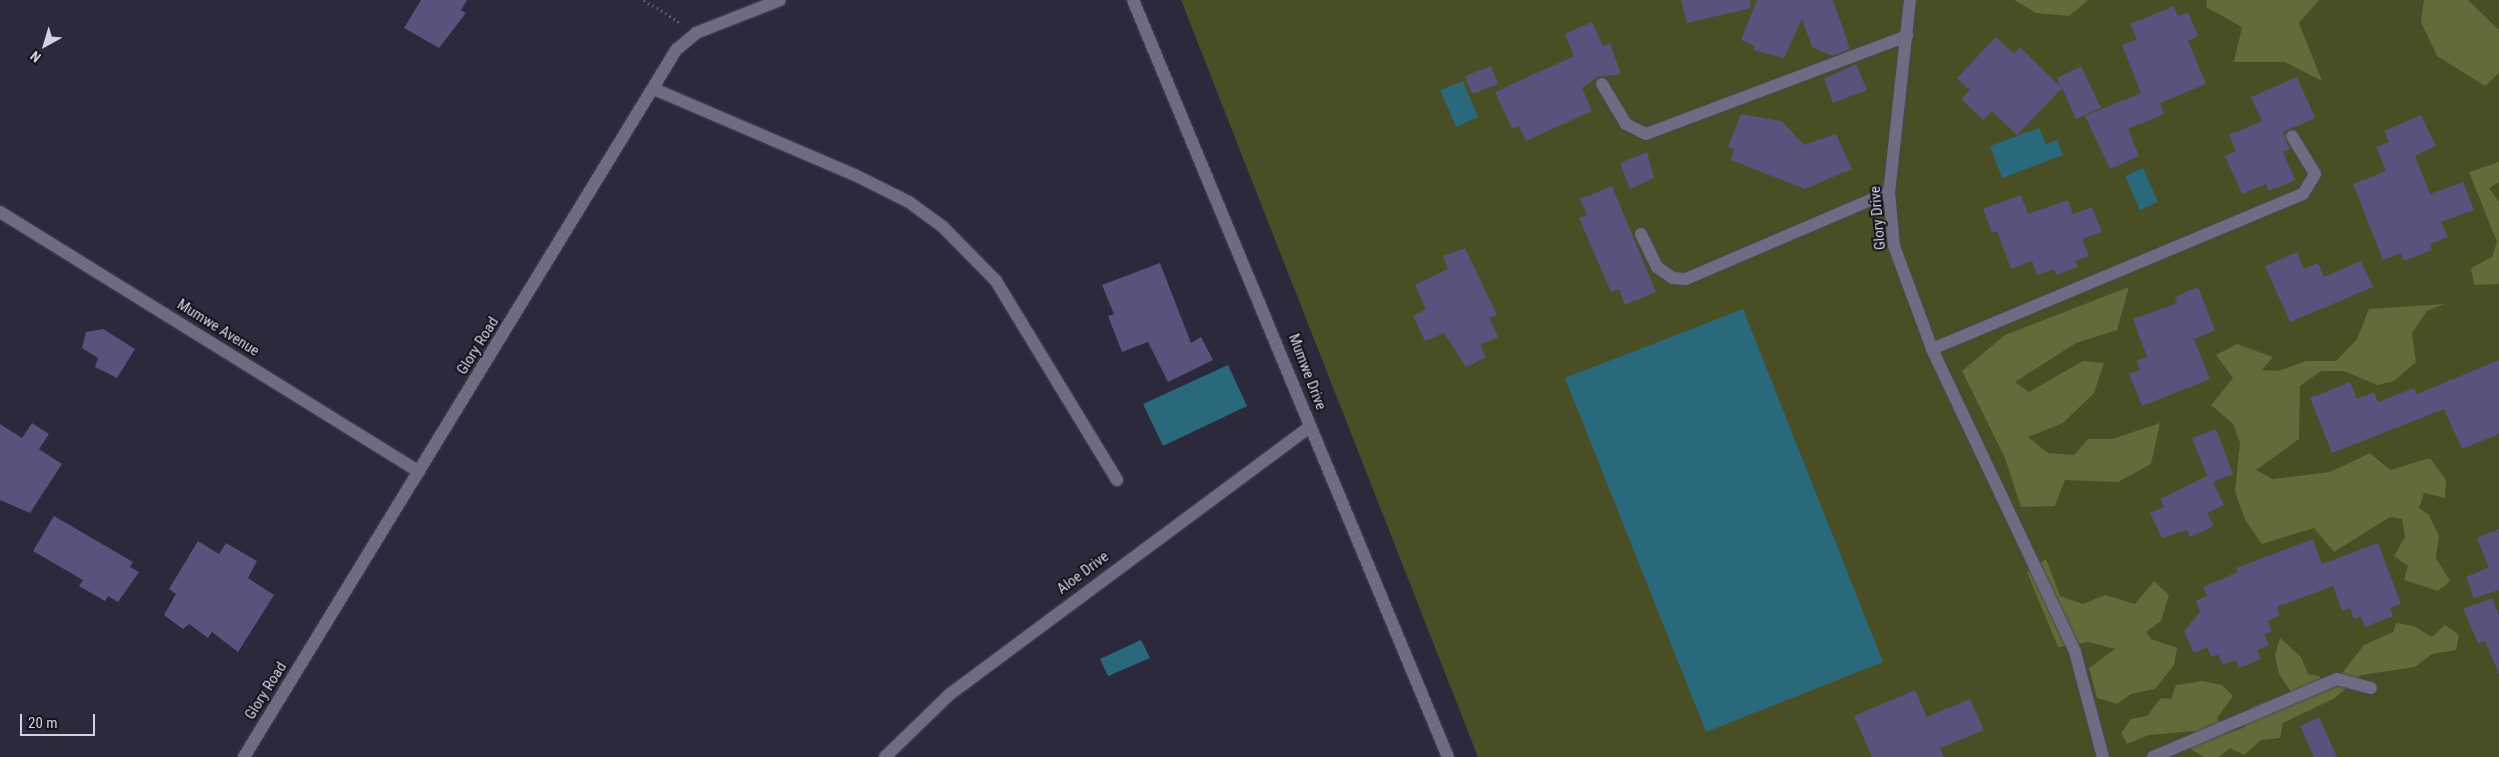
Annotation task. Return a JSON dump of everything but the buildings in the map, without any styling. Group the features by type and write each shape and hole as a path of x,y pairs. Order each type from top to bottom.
{"street":[{"name":"Glory Road","path":"244,757 654,89 676,50 696,33 780,0"},
{"name":"Mumwe Drive","path":"1134,0 1258,292 1310,427 1448,757"},
{"name":"Glory Drive","path":"1910,0 1889,192 1894,246 1932,349 2074,652 2104,757"},
{"path":"1602,84 1626,124 1646,134 1907,36"},
{"path":"654,89 855,175 909,202 943,227 996,281 1117,480"},
{"path":"1932,349 2303,194 2315,174 2292,136"},
{"path":"1641,234 1657,267 1673,278 1686,279 1889,192"},
{"name":"Mumwe Avenue","path":"0,212 419,472"},
{"name":"Aloe Drive","path":"885,757 950,694 1310,427"},
{"path":"2153,757 2337,679 2371,688"}],"path":[{"path":"644,0 696,33"}],"green space":[{"path":"1181,0 2499,0 2499,757 1478,757"},
{"path":"2014,0 2088,0 2069,16 2036,13"},
{"path":"2207,0 2319,0 2299,23 2322,81 2285,62 2234,62 2242,27 2206,7"},
{"path":"2424,0 2468,0 2499,30 2499,73 2485,86 2437,56 2421,22"},
{"path":"2499,162 2499,182 2489,188 2499,202 2499,284 2474,285 2471,268 2492,257 2497,242 2469,172"},
{"path":"2129,287 2117,330 2076,343 2015,382 2029,392 2083,361 2104,363 2094,393 2063,423 2028,437 2048,453 2074,455 2088,439 2112,439 2160,423 2151,464 2118,482 2065,480 2055,506 2021,507 2005,458 1962,371 2005,335"},
{"path":"2444,304 2427,311 2412,333 2416,362 2394,381 2377,385 2344,371 2321,371 2300,386 2299,439 2256,470 2273,479 2330,472 2370,453 2390,470 2430,458 2446,480 2445,498 2424,493 2419,508 2429,515 2439,536 2436,558 2450,581 2438,591 2404,580 2408,566 2394,556 2405,537 2402,519 2390,517 2334,552 2314,528 2262,544 2245,520 2235,491 2240,443 2233,424 2211,405 2233,378 2216,355 2237,344 2273,357 2262,370 2278,371 2306,361 2336,361 2357,339 2369,309"},
{"path":"2046,559 2060,596 2083,604 2105,595 2135,604 2154,581 2169,595 2161,621 2146,632 2151,639 2177,648 2174,665 2155,689 2131,694 2117,704 2097,698 2089,668 2115,649 2089,642 2058,647 2027,572"},
{"path":"2396,623 2414,626 2432,637 2445,625 2459,635 2456,650 2432,654 2415,667 2361,675 2335,698 2283,723 2280,738 2261,740 2244,755 2230,748 2219,757 2204,757 2190,749 2195,731 2149,735 2127,744 2121,733 2131,719 2147,716 2161,698 2171,699 2176,685 2203,681 2222,685 2233,696 2217,718 2225,734 2245,727 2251,707 2291,692 2279,674 2275,655 2280,638 2301,657 2308,674 2319,676 2329,690 2364,645 2393,632"}],"water":[{"path":"1463,81 1478,117 1456,127 1440,90"},
{"path":"2039,128 2046,144 2057,140 2063,155 2002,178 1990,146"},
{"path":"2143,168 2158,202 2140,210 2125,176"},
{"path":"1743,309 1883,662 1706,732 1565,378"},
{"path":"1228,365 1247,406 1163,446 1143,404"},
{"path":"1141,640 1150,658 1108,676 1100,659"}]}
